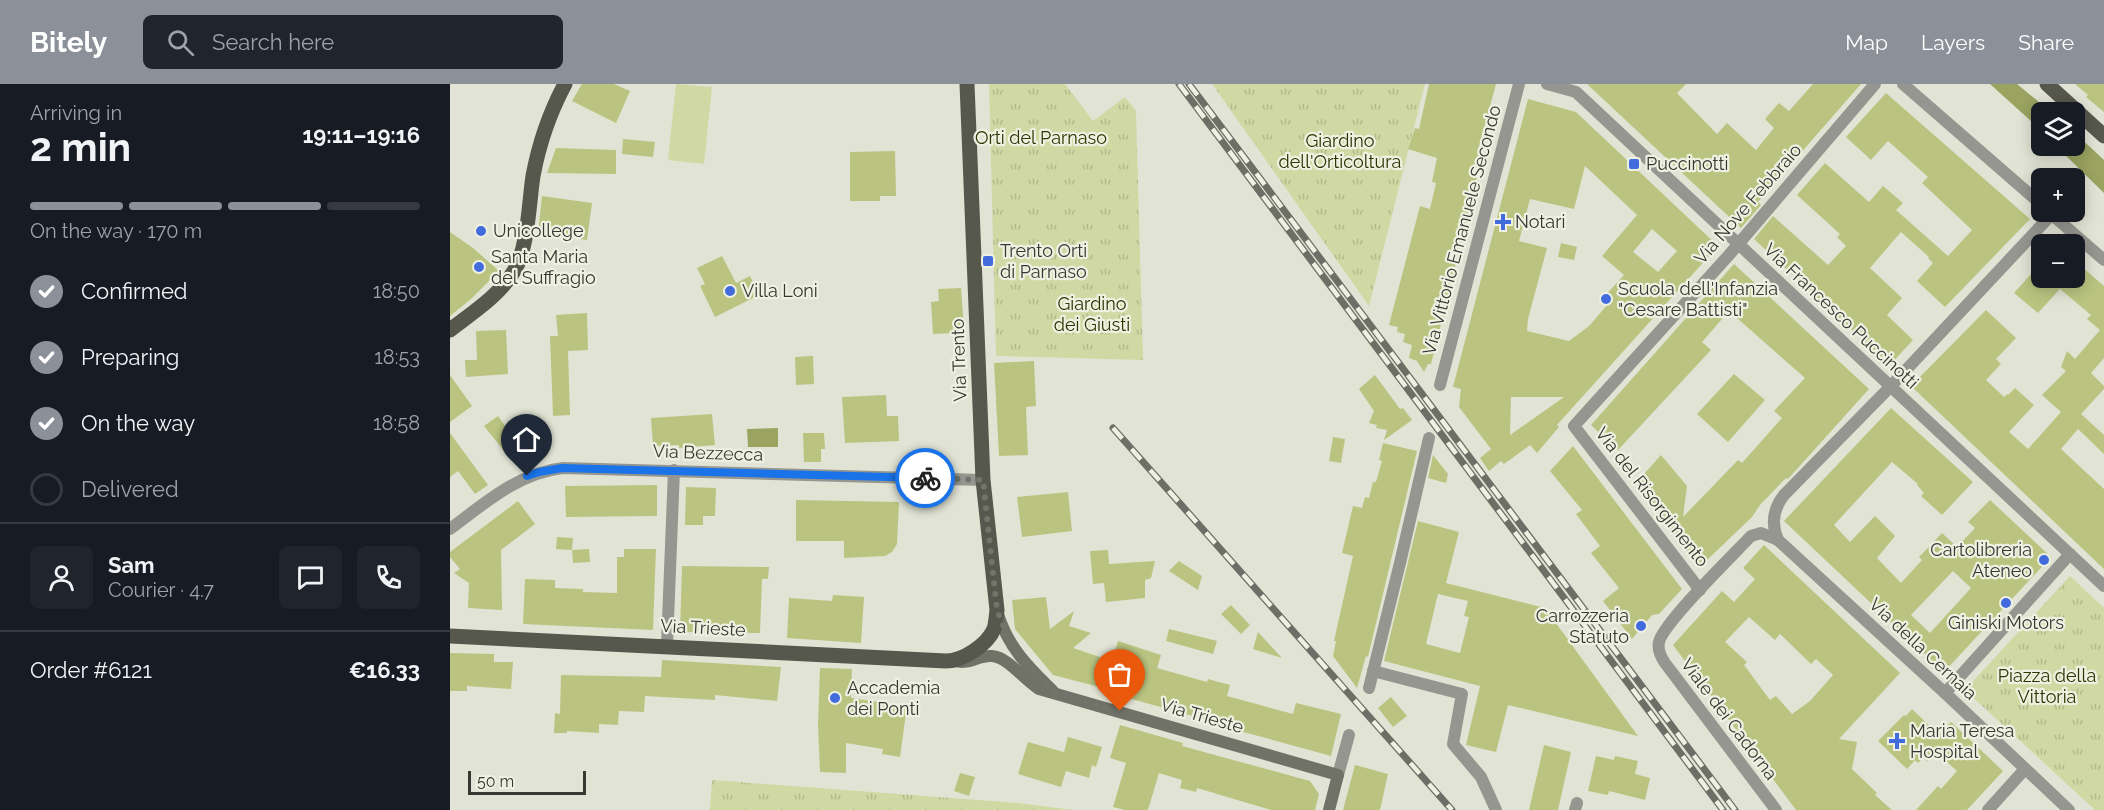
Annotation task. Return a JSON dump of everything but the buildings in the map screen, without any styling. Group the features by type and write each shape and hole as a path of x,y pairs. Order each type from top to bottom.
{"main road":[{"path":"450,330 503,285 516,268 523,245 539,150 565,84"},
{"name":"Via Trento","path":"954,661 980,646 992,633 997,610 983,480 967,84"},
{"path":"2047,84 2104,136"},
{"name":"Via Trieste","path":"450,636 954,661"}],"street":[{"name":"Via Vittorio Emanuele Secondo","path":"1440,384 1519,84"},
{"name":"Via Francesco Puccinotti","path":"1547,84 1576,92 2104,586"},
{"name":"Via Nove Febbraio","path":"1574,426 1738,244 1875,84"},
{"path":"1903,84 2031,195"},
{"path":"1778,540 1773,520 1781,498 1890,386 2042,222"},
{"path":"2060,222 2104,260"},
{"name":"Via del Risorgimento","path":"1574,426 1700,590"},
{"path":"1369,688 1429,438"},
{"name":"Via Bezzecca","path":"450,529 515,482 539,472 562,468 983,480"},
{"path":"667,645 674,470"},
{"path":"1700,590 1751,536 1764,533 1778,540"},
{"name":"Via della Cernaia","path":"1778,540 2069,810"},
{"path":"1945,693 2070,554"},
{"name":"Viale dei Cadorna","path":"1700,590 1661,634 1658,647 1665,663 1776,810"},
{"name":"Via Trieste","path":"997,610 1010,643 1028,666 1054,692"},
{"name":"Via Trieste","path":"954,661 966,663 988,656 999,657 1029,684 1039,689 1338,775"},
{"path":"1373,671 1462,694 1452,744 1481,777 1496,810"},
{"path":"1329,810 1349,735"},
{"path":"1988,810 2025,769"}],"green space":[{"path":"676,84 712,87 704,164 668,160"},
{"path":"989,84 1065,84 1093,121 1125,97 1136,111 1143,360 996,356"},
{"name":"Giardino dell'Orticoltura","path":"1212,84 1425,84 1369,306"},
{"name":"Piazza della Vittoria","path":"2070,576 2104,608 2104,810 2095,810 1965,690"},
{"path":"712,780 1018,803 1073,810 710,810"}],"shaded area":[{"path":"1990,84 2017,84 2039,102 2031,102 2031,121"},
{"path":"2085,142 2104,160 2104,193 2085,174 2085,168 2078,168 2066,156 2085,156"},
{"path":"778,428 778,447 748,447 747,429"}],"railway":[{"path":"1179,84 1723,810"},
{"path":"1189,84 1735,810"},
{"path":"1113,428 1452,810"}],"way so far":[{"path":"925,478 983,480 997,610 1010,643 1028,666 1054,692 1120,711"}],"place":[{"name":"Puccinotti","path":"1634,164"},
{"name":"Notari","path":"1503,222"},
{"name":"Unicollege","path":"481,231"},
{"name":"Trento Orti di Parnaso","path":"988,261"},
{"name":"Santa Maria del Suffragio","path":"479,267"},
{"name":"Villa Loni","path":"730,291"},
{"name":"Scuola dell'Infanzia \"Cesare Battisti\"","path":"1606,299"},
{"name":"Cartolibreria Ateneo","path":"2044,560"},
{"name":"Giniski Motors","path":"2006,603"},
{"name":"Carrozzeria Statuto","path":"1641,626"},
{"name":"Accademia dei Ponti","path":"835,698"},
{"name":"Maria Teresa Hospital","path":"1897,741"}],"route":[{"path":"527,476 562,468 925,478"}],"park label":[{"name":"Orti del Parnaso","path":"1041,138"},
{"name":"Giardino dei Giusti","path":"1092,314"}]}
